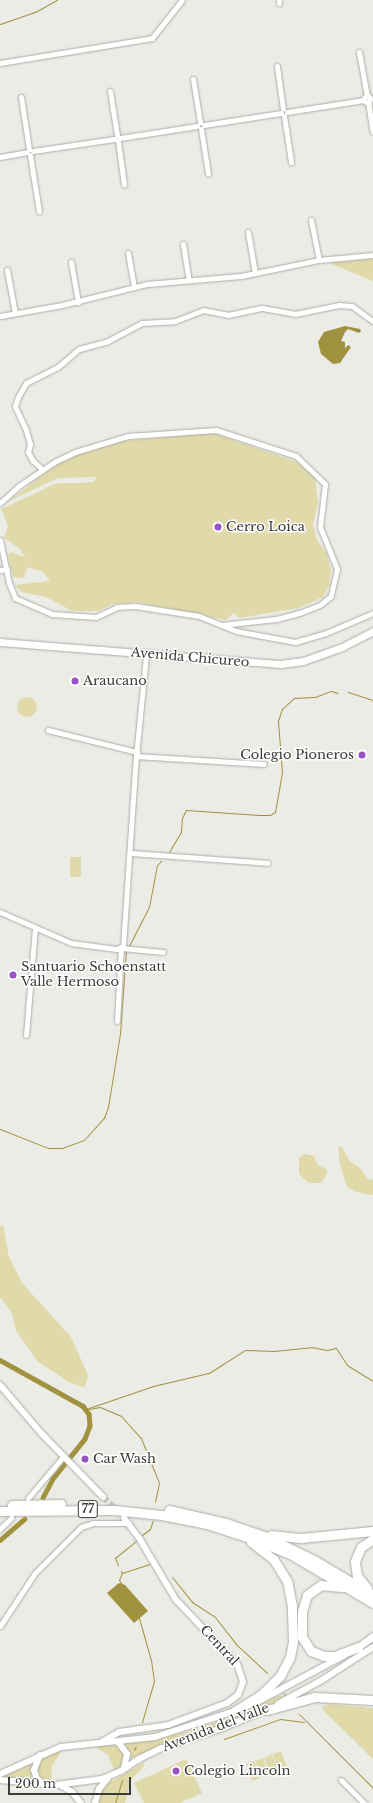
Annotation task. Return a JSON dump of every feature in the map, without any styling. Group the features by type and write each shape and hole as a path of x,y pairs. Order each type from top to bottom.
{"highway":[{"name":"77","path":"0,1505 135,1505 194,1514 249,1530 312,1559 373,1595"},
{"name":"77","path":"0,1512 129,1511 175,1517 229,1530 290,1554 373,1603"},
{"path":"229,1530 264,1551 281,1569 290,1592 293,1625 290,1657 280,1676 261,1695 235,1711"},
{"path":"249,1530 294,1538 373,1531"},
{"path":"373,1539 360,1549 355,1564 359,1578 373,1595"},
{"path":"356,1592 330,1584 312,1590 303,1604 301,1631 307,1647 321,1656 335,1656 358,1647"},
{"path":"267,1710 315,1697 373,1700"}],"main road":[{"name":"Avenida Chicureo","path":"0,642 146,655 285,664 303,661 342,647 373,631"},
{"name":"Avenida del Valle","path":"358,1647 373,1636"}],"street":[{"path":"0,64 152,38 182,0"},
{"path":"359,52 369,99 373,132"},
{"path":"277,66 292,162"},
{"path":"193,79 208,173"},
{"path":"110,91 124,184"},
{"path":"22,96 39,211"},
{"path":"0,157 369,99"},
{"path":"311,220 319,260"},
{"path":"248,232 255,273"},
{"path":"182,244 189,280"},
{"path":"128,253 134,286"},
{"path":"0,316 78,302 134,286 255,273 319,260 373,255"},
{"path":"71,262 78,302"},
{"path":"7,270 15,313"},
{"path":"42,469 28,452 30,444 26,430 15,406 26,383 38,375 58,367 79,349 106,342 141,323 175,321 203,310 228,315 262,308 295,314 339,305 352,306 373,321"},
{"path":"0,503 20,485 42,469 75,452 117,438 216,430 282,451 303,461 325,484 320,528 337,569 332,596 320,605 287,616 221,625"},
{"path":"0,540 9,583 15,598 52,614 96,617 125,605 199,616 221,625 267,638 295,642 326,633 373,613"},
{"path":"0,570 7,569"},
{"path":"117,1021 136,754 146,655"},
{"path":"48,730 136,754 264,764"},
{"path":"130,853 268,863"},
{"path":"0,912 77,945 163,952"},
{"path":"26,1035 35,927"},
{"path":"0,1385 66,1460 103,1497"},
{"path":"28,1498 66,1460"},
{"path":"0,1529 11,1518"},
{"path":"0,1626 35,1573 81,1527 93,1523 127,1520"},
{"name":"Central","path":"103,1742 119,1732 168,1725 222,1705 236,1697 243,1682 237,1664 176,1600 127,1520"},
{"name":"Avenida del Valle","path":"0,1774 41,1754 70,1745 118,1742 163,1736 235,1711 309,1676 358,1647"},
{"name":"Avenida del Valle","path":"0,1780 60,1785 111,1776 156,1750 225,1727 267,1710 322,1680 373,1647"},
{"path":"119,1732 118,1742 127,1755 121,1771"},
{"path":"41,1754 35,1762 34,1770 37,1779 44,1784"},
{"path":"95,1803 98,1789 111,1776"},
{"path":"341,1780 364,1803"},
{"path":"60,1785 72,1792 81,1803"}],"shaded area":[{"path":"373,259 373,281 332,264 333,262"},
{"path":"345,326 360,329 361,331 359,333 348,329 345,332 341,341 345,342 345,348 348,345 351,347 340,363 333,364 321,354 318,342 324,332"},
{"path":"213,433 297,462 315,477 318,502 313,524 317,540 327,554 331,571 329,586 323,597 299,608 239,618 234,613 226,620 136,602 113,604 99,611 72,611 46,597 21,592 15,585 50,581 43,572 28,567 23,578 13,577 8,557 10,552 25,557 19,548 4,538 8,526 1,509 57,483 94,482 96,477 58,478 9,501 54,466 83,452 123,441"},
{"path":"27,697 34,700 37,707 34,714 27,717 20,714 17,707 20,700"},
{"path":"70,857 81,857 81,877 70,877"},
{"path":"338,1147 342,1147 350,1161 361,1169 368,1179 373,1180 373,1195 356,1192 347,1187 340,1165"},
{"path":"305,1154 314,1156 318,1165 327,1170 326,1176 321,1183 309,1183 299,1174 299,1158"},
{"path":"3,1225 9,1257 22,1283 71,1337 88,1375 86,1384 83,1387 69,1382 37,1361 16,1331 12,1313 0,1297 0,1226"},
{"path":"119,1583 125,1585 148,1611 134,1623 107,1593"},
{"path":"281,1695 284,1699 214,1730 170,1742 131,1759 125,1743 193,1731"},
{"path":"329,1704 373,1708 373,1759 324,1711 322,1707"},
{"path":"113,1744 118,1746 124,1753 122,1765 115,1771 108,1755 93,1745"},
{"path":"62,1750 52,1766 51,1782 40,1778 36,1770 41,1758"},
{"path":"281,1751 287,1768 279,1771 273,1754"},
{"path":"272,1754 278,1771 270,1774 264,1758"},
{"path":"263,1758 269,1774 261,1777 255,1761"},
{"name":"Colegio Lincoln","path":"186,1759 202,1793 180,1803 144,1803 134,1783"},
{"path":"254,1761 260,1778 252,1781 246,1764"},
{"path":"144,1762 144,1766 131,1780 125,1803 97,1803 101,1792 107,1784"},
{"path":"31,1763 34,1781 2,1778 2,1777"}],"waterway":[{"path":"0,24 37,11 57,0"},
{"path":"169,852 181,832 182,818 186,810 259,815 270,815 275,812 282,773 278,721 282,709 294,698 315,697 331,691 338,693"},
{"path":"348,692 373,700"},
{"path":"129,946 149,907 157,865 161,861"},
{"path":"0,1129 48,1148 62,1148 84,1140 104,1118 108,1107 120,1034 126,950"},
{"path":"86,1409 153,1386 209,1373 245,1350 274,1351 311,1347 327,1350 336,1348 347,1365 373,1381"},
{"path":"0,1360 83,1406 89,1414 90,1426 85,1439 53,1479 43,1498"},
{"path":"89,1409 100,1407 121,1416 141,1438 159,1483 155,1502"},
{"path":"0,1540 24,1519"},
{"path":"142,1535 150,1529 153,1520"},
{"path":"118,1565 115,1558 137,1540"},
{"path":"121,1571 122,1573 150,1564"},
{"path":"122,1573 119,1580 122,1584"},
{"path":"172,1577 192,1602 215,1617 237,1645 267,1673"},
{"path":"139,1618 151,1660 154,1681 142,1722"},
{"path":"283,1693 286,1696"},
{"path":"299,1714 373,1788"},
{"path":"224,1739 280,1719 304,1722"},
{"path":"134,1750 136,1746"},
{"path":"115,1803 122,1780"}],"tunnel":[{"path":"103,1497 118,1511"}],"place":[{"name":"Cerro Loica","path":"218,527"},
{"name":"Araucano","path":"75,681"},
{"name":"Colegio Pioneros","path":"362,755"},
{"name":"Santuario Schoenstatt Valle Hermoso","path":"13,975"},
{"name":"Car Wash","path":"85,1459"},
{"name":"Colegio Lincoln","path":"176,1771"}]}
